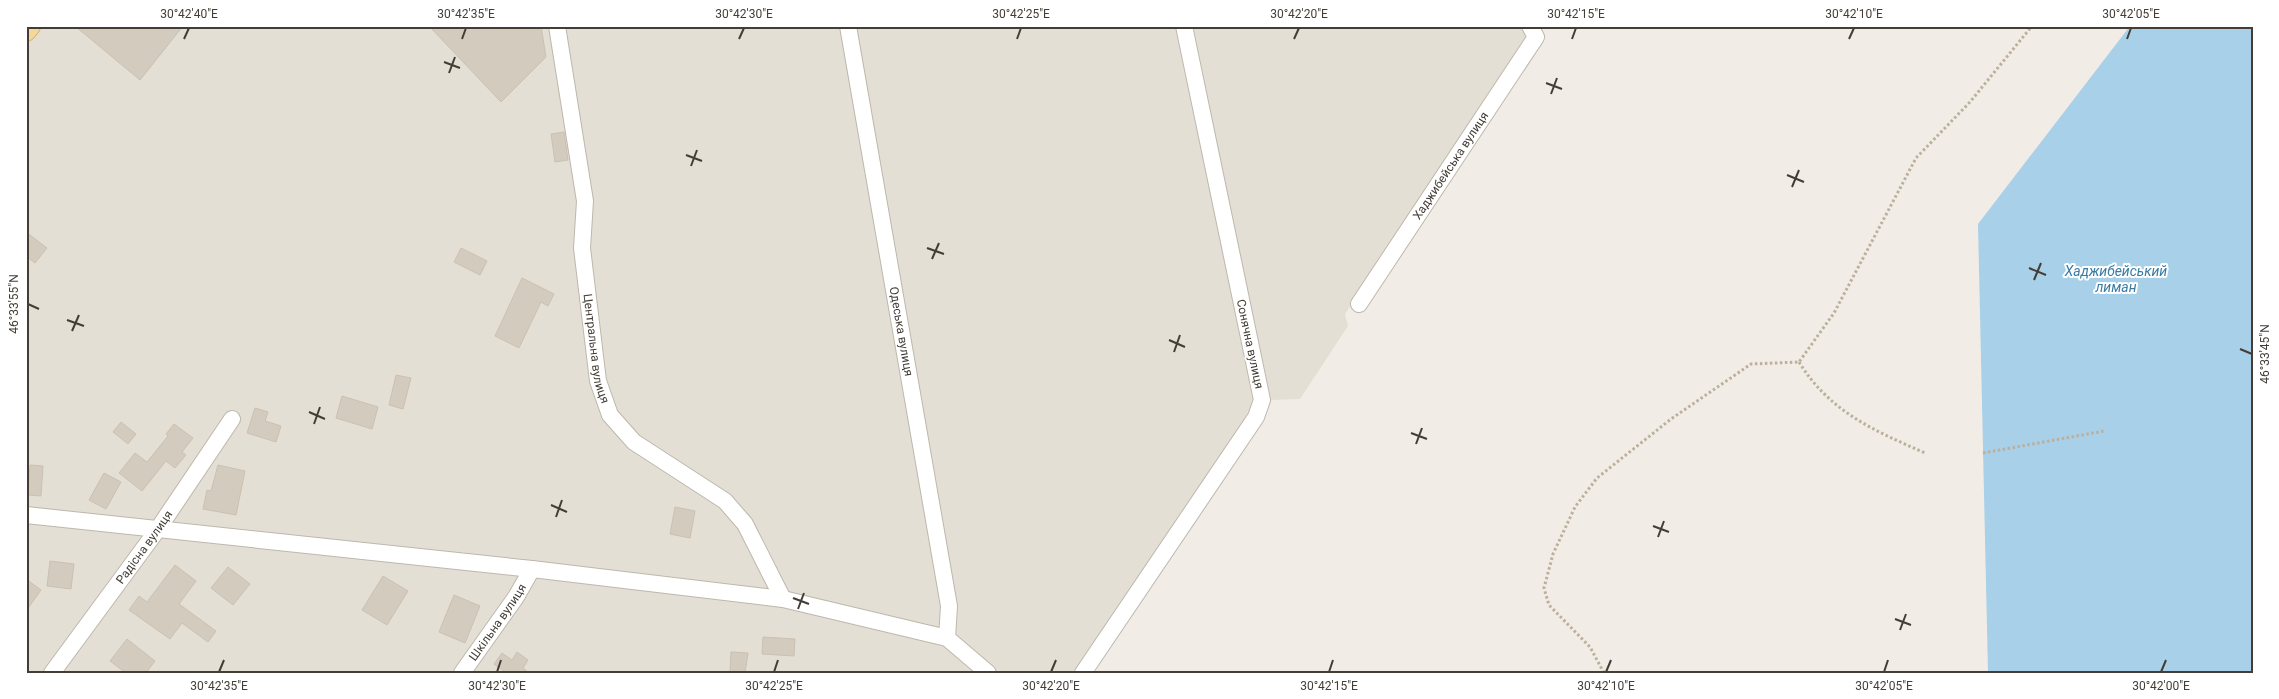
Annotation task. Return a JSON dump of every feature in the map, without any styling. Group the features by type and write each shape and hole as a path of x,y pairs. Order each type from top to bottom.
{"main road":[{"path":"26,31 30,26"}],"street":[{"name":"Центральна вулиця","path":"557,26 585,201 582,248 598,381 610,415 634,442 725,501 745,524 783,599"},
{"name":"Одеська вулиця","path":"848,26 949,606 947,638"},
{"name":"Сонячна вулиця","path":"1083,673 1256,417 1262,400 1184,26"},
{"name":"Хаджибейська вулиця","path":"1359,304 1536,37 1530,26"},
{"name":"Радісна вулиця","path":"52,673 158,529 232,419"},
{"path":"26,515 532,569 783,599 947,638 988,673"},
{"name":"Шкільна вулиця","path":"462,673 516,597 532,569"}],"path":[{"path":"1799,362 1834,313 1916,158 1970,102 2032,26"},
{"path":"1799,362 1810,380 1827,398 1850,416 1878,432 1924,453"},
{"path":"1604,673 1590,647 1549,605 1544,588 1553,554 1575,507 1597,478 1671,419 1751,364 1799,362"},
{"path":"1983,453 2104,431"}],"shaded area":[{"path":"26,26 1538,26 1345,314 1348,326 1300,399 1272,400 1248,414 1076,673 1001,673 998,670 996,673 26,673"}],"water":[{"name":"Хаджибейський лиман","path":"2130,26 2253,26 2253,673 1988,673 1978,224"}],"building":[{"path":"75,26 183,26 140,80"},
{"path":"429,26 541,26 546,57 501,102"},
{"path":"564,132 568,160 555,162 551,134"},
{"path":"26,232 47,248 35,263 26,256"},
{"path":"461,248 487,261 480,275 454,262"},
{"path":"522,278 554,294 548,306 541,302 519,348 495,336"},
{"path":"396,375 411,378 403,409 389,405"},
{"path":"342,396 378,407 372,429 336,418"},
{"path":"255,408 268,412 265,421 281,426 276,442 247,433"},
{"path":"121,422 136,434 128,444 113,432"},
{"path":"174,424 193,438 182,452 186,455 175,468 166,461 142,491 119,473 135,453 147,462 168,436 166,434"},
{"path":"30,465 43,466 41,496 28,495"},
{"path":"218,465 245,471 236,515 203,509 207,490 211,491"},
{"path":"104,473 121,482 106,509 89,500"},
{"path":"675,507 695,511 690,538 670,534"},
{"path":"50,561 74,564 71,589 47,586"},
{"path":"175,565 196,581 179,604 216,631 208,642 182,623 170,639 129,610 139,596 147,602"},
{"path":"228,567 250,584 233,605 211,588"},
{"path":"383,576 408,591 387,625 362,610"},
{"path":"26,579 41,590 26,611"},
{"path":"454,595 480,606 465,643 439,632"},
{"path":"763,637 795,639 794,656 762,654"},
{"path":"127,639 155,661 146,673 126,673 110,661"},
{"path":"517,652 528,660 523,668 529,673 503,673 504,671 494,664 502,653 512,660"},
{"path":"731,652 748,653 745,673 730,673"}]}
